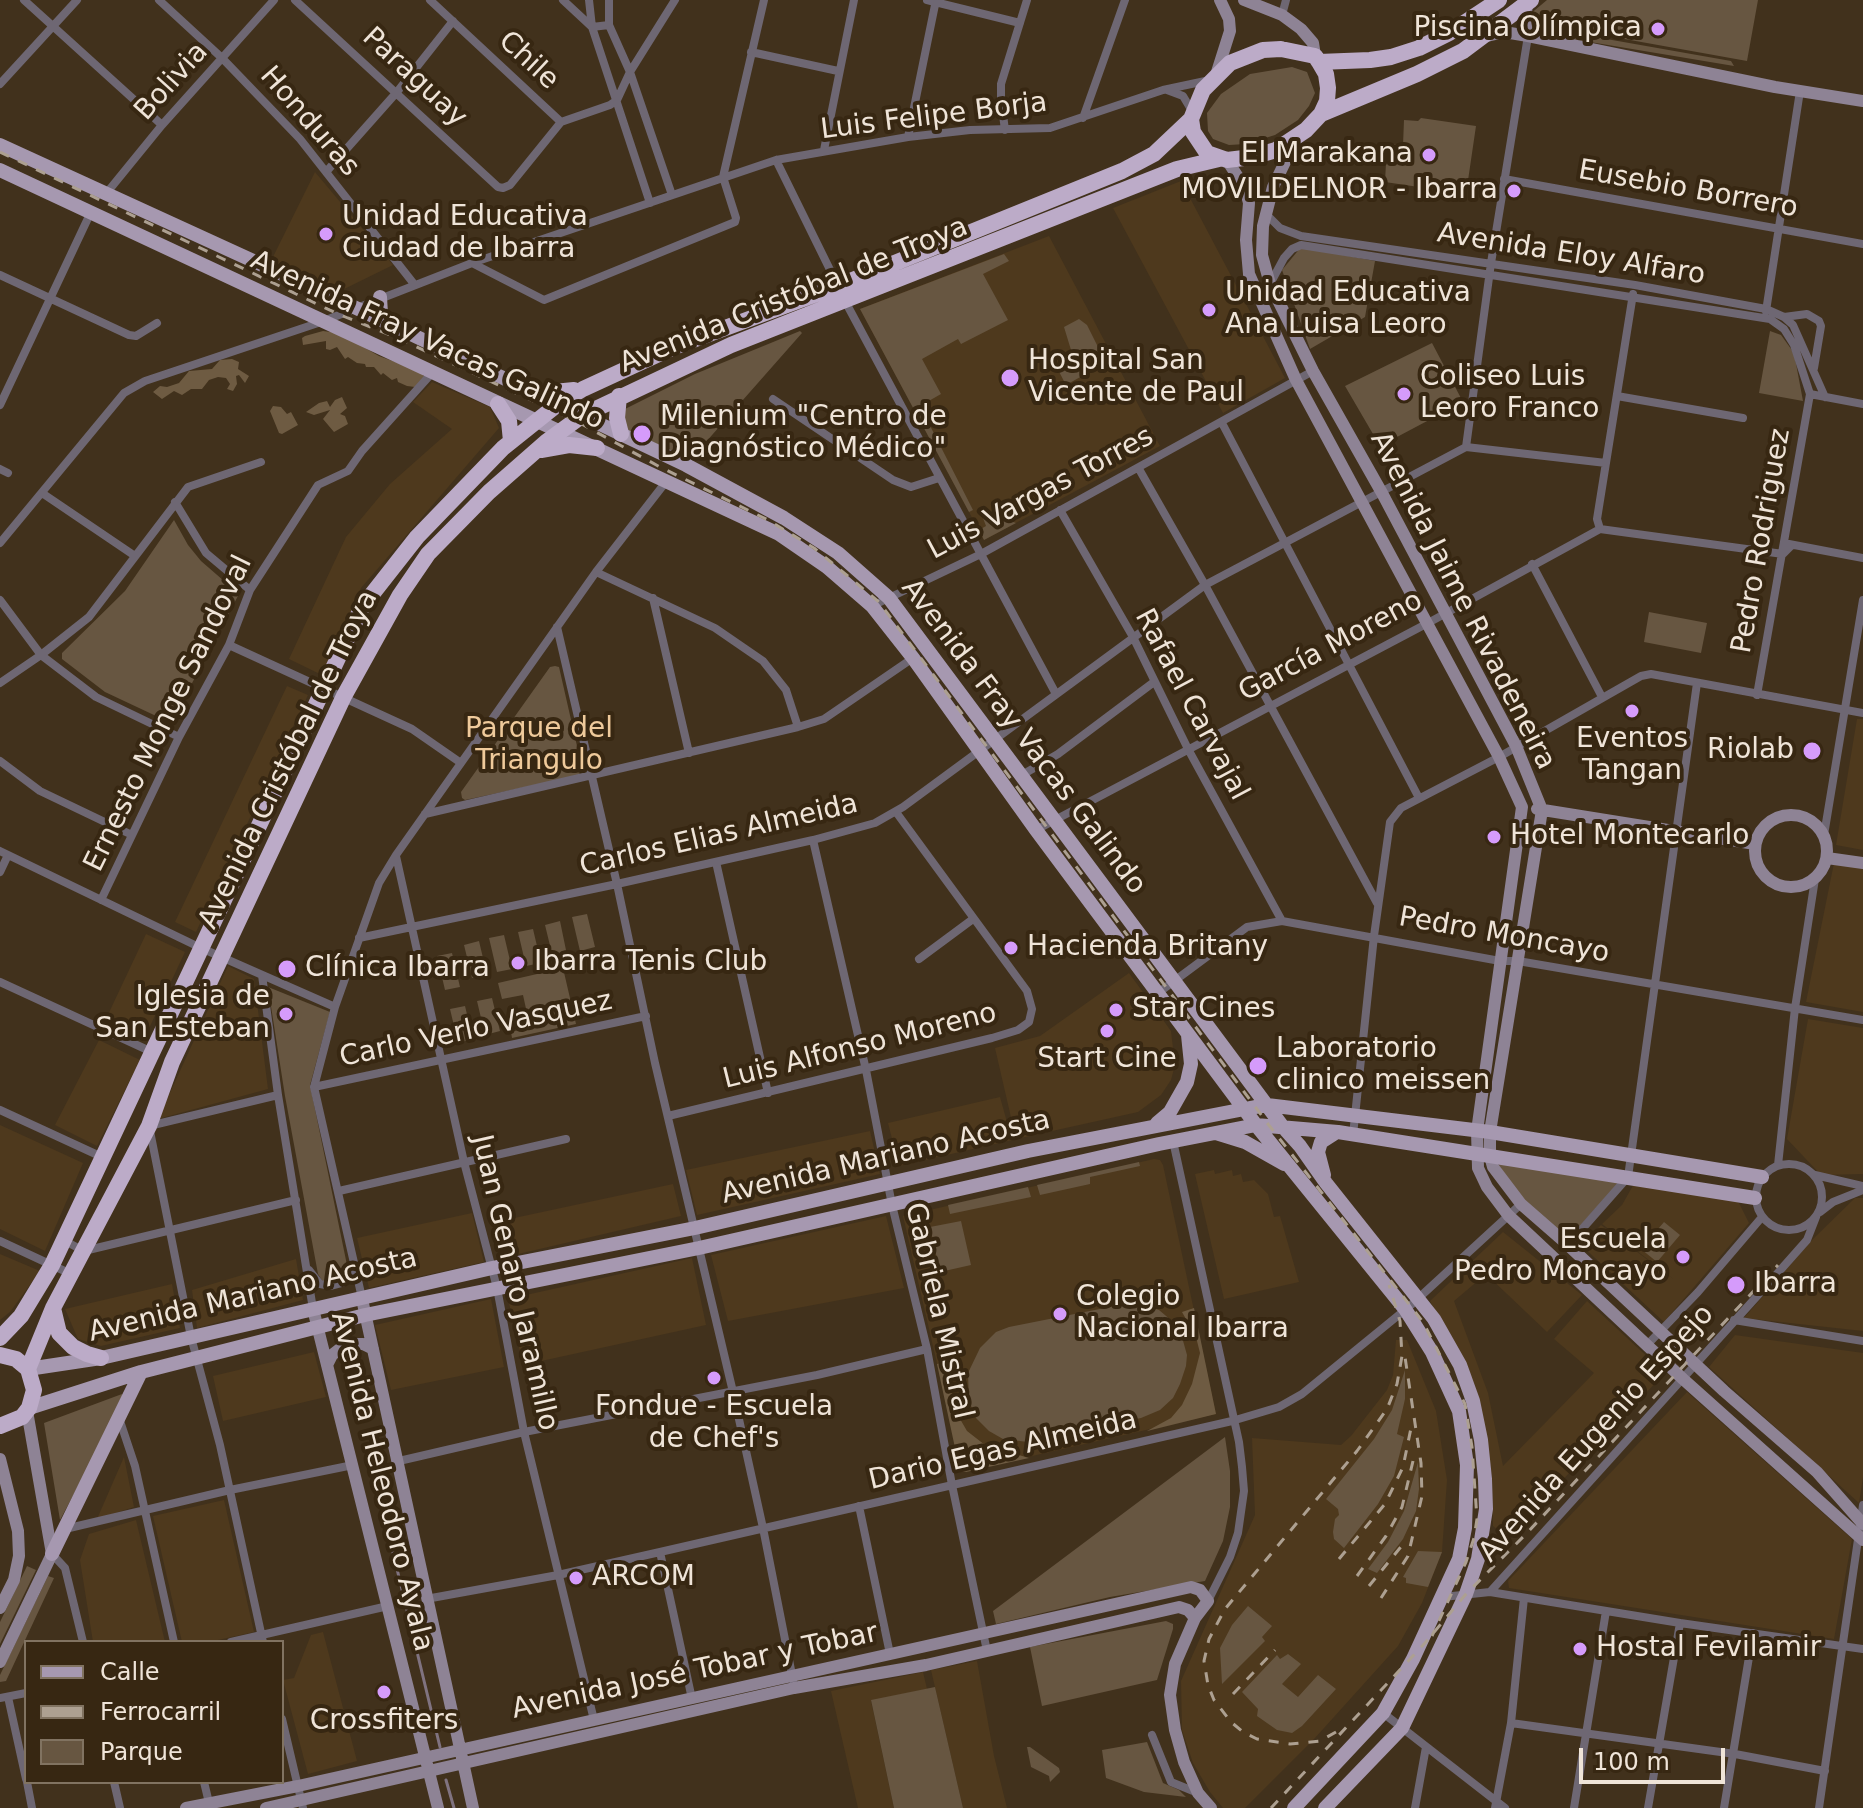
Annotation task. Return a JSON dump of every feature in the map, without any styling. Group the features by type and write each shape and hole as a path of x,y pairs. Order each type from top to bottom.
{"highway":[{"path":"1496,1 1449,33 1419,48 1380,59 1348,63 1317,59 1290,50 1263,50 1230,63 1214,77 1192,115 1193,132 1207,153 1223,160 1252,157 1276,150 1297,137 1321,114 1417,74 1484,37 1529,2"},
{"path":"1317,59 1328,88 1321,114"},
{"name":"Avenida Cristóbal de Troya","path":"28,1369 53,1308 149,1126 172,1062 344,696 400,595 428,554 489,492 583,415 842,294 1141,163 1167,144 1192,115"},
{"name":"Avenida Cristóbal de Troya","path":"0,1338 21,1316 52,1265 362,607 417,537 511,441 558,404 583,389 674,347 842,294 1177,169 1223,160"},
{"path":"530,391 544,393 583,389"},
{"path":"619,396 617,418 621,434"},
{"path":"498,404 509,421 511,441"},
{"path":"535,452 555,445 597,448"},
{"path":"53,1308 59,1333 73,1347 101,1358"},
{"path":"0,1355 16,1359 28,1369 34,1390 28,1410 16,1421 0,1426"}],"main road":[{"name":"Avenida Fray Vacas Galindo","path":"0,145 354,307 621,434 784,518 838,553 889,598 1283,1127 1434,1319 1460,1365 1473,1401 1481,1440 1486,1509 1478,1559 1466,1594"},
{"name":"Avenida Fray Vacas Galindo","path":"0,170 779,534 827,567 872,606 1188,1035 1289,1167 1405,1309 1432,1352 1459,1411 1467,1465 1465,1528 1459,1559 1443,1597"},
{"path":"380,297 381,314 386,323"},
{"path":"1155,1125 1170,1112 1187,1082 1191,1064 1188,1035"},
{"name":"Avenida Mariano Acosta","path":"28,1369 101,1358 492,1268 695,1228 1155,1125 1267,1105 1484,1132 1762,1177"},
{"name":"Avenida Mariano Acosta","path":"28,1410 141,1372 365,1315 699,1248 1256,1125 1345,1134 1755,1198"},
{"path":"1215,1133 1245,1142 1289,1167"},
{"path":"1326,1183 1318,1152 1321,1142 1328,1135 1345,1134"},
{"path":"52,1554 141,1372"},
{"name":"Avenida Eugenio Espejo","path":"1325,1808 1402,1728 1466,1594"},
{"path":"1294,1808 1383,1713 1443,1597"}],"street":[{"path":"24,0 162,125"},
{"path":"0,84 77,0"},
{"name":"Honduras","path":"159,0 222,58 300,139 414,284"},
{"name":"Bolivia","path":"105,195 162,125 274,0"},
{"name":"Paraguay","path":"295,0 503,188 510,185 561,122"},
{"name":"Chile","path":"430,0 561,122"},
{"path":"563,0 592,27 609,25"},
{"path":"589,0 592,27 650,203"},
{"path":"609,0 609,25 630,72 672,195"},
{"path":"561,122 617,100 630,72 675,0"},
{"path":"472,263 540,300 549,299 735,222 723,177 764,0"},
{"path":"824,150 854,0"},
{"path":"1005,130 1001,84 1027,0"},
{"path":"1083,118 1125,0"},
{"path":"1214,77 1230,31 1229,19 1220,0"},
{"path":"1244,0 1282,15 1308,36 1317,59"},
{"path":"1282,15 1286,0"},
{"path":"908,137 933,1 1020,23"},
{"path":"1529,2 1525,22 1528,36 1489,274 1466,447 1606,463"},
{"path":"326,172 397,92 453,21"},
{"path":"1484,37 1504,32 1528,36 1863,101"},
{"path":"751,52 838,71"},
{"name":"Luis Felipe Borja","path":"0,543 124,393 145,381 321,322 472,263 776,160 908,137 970,130 1050,128 1163,90 1214,77"},
{"path":"1163,90 1183,96 1192,115"},
{"path":"1765,314 1800,91"},
{"name":"Avenida Jaime Rivadeneira","path":"1297,137 1279,171 1265,213 1262,255 1270,284 1313,371 1382,493 1516,746 1542,810 1518,961 1484,1132"},
{"path":"776,160 842,294 1056,694"},
{"name":"Avenida Jaime Rivadeneira","path":"1223,160 1245,188 1249,203 1246,240 1249,274 1296,380 1499,757 1522,807 1500,961 1483,1155"},
{"name":"Eusebio Borrero","path":"1504,179 1863,244"},
{"name":"Avenida Eloy Alfaro","path":"1265,213 1280,228 1301,236 1635,285 1765,314 1784,329 1794,345 1810,394"},
{"path":"0,405 90,214"},
{"name":"Avenida Eloy Alfaro","path":"1270,284 1284,258 1301,245 1633,297 1784,317 1807,314 1819,321 1821,326 1814,368"},
{"path":"0,275 129,335 136,336 157,323"},
{"path":"1635,285 1597,519 1600,529 1786,547 1863,558"},
{"path":"1784,317 1799,335 1825,397"},
{"name":"Luis Vargas Torres","path":"872,606 981,554 1313,371"},
{"name":"Ernesto Monge Sandoval","path":"101,900 179,737 229,645 250,590 318,485 348,471 432,373"},
{"path":"1810,394 1863,404"},
{"name":"Pedro Rodriguez","path":"1757,695 1786,547 1810,394"},
{"path":"1617,396 1743,418"},
{"path":"773,399 893,480 911,487 939,478"},
{"path":"1222,423 1419,798"},
{"name":"Carlos Elias Almeida","path":"359,938 716,862 875,823 896,812 1205,585 1466,447"},
{"path":"0,683 89,617 188,487 261,462"},
{"path":"1139,469 1378,905"},
{"name":"Avenida Heleodoro Ayala","path":"473,1808 399,1461 314,1087 335,1007 379,883 596,572 665,483"},
{"path":"42,493 135,556"},
{"path":"175,502 206,553 250,590"},
{"name":"Rafael Carvajal","path":"1060,510 1133,637 1188,749 1282,921"},
{"name":"García Moreno","path":"1036,830 1600,529"},
{"path":"1532,564 1602,697"},
{"path":"596,572 715,628 763,661 786,690 798,727"},
{"path":"653,598 689,753"},
{"path":"0,600 41,655 96,697 179,737"},
{"path":"1824,835 1863,600"},
{"path":"557,627 733,1392 793,1681"},
{"path":"229,645 412,729 461,763"},
{"path":"425,814 824,719 913,658"},
{"path":"1345,1134 1355,1117 1374,936 1390,822 1401,808 1646,675 1863,713"},
{"path":"1022,775 1058,754 1154,682"},
{"path":"1568,1245 1628,1177 1697,683"},
{"path":"0,761 40,791 132,835"},
{"path":"1522,807 1755,844"},
{"path":"896,812 973,919 919,959"},
{"path":"1778,1165 1795,1008 1815,879 1827,858 1828,847 1824,835 1811,820 1781,816 1764,826 1755,844 1754,854 1762,873 1777,885 1797,887 1815,879"},
{"name":"Gabriela Mistral","path":"813,840 866,1070 887,1185 927,1349 987,1651"},
{"path":"0,872 4,853 201,948 335,1007"},
{"name":"Juan Genaro Jaramillo","path":"396,855 464,1162 497,1288 524,1432 594,1720"},
{"path":"1827,858 1863,863"},
{"path":"716,862 768,1093"},
{"name":"Luis Alfonso Moreno","path":"668,1116 866,1070 1018,1030 1029,1022 1032,1009 1027,991 973,919"},
{"name":"Pedro Moncayo","path":"1158,993 1247,927 1282,921 1500,961 1518,961 1863,1020"},
{"name":"Avenida Heleodoro Ayala","path":"262,975 313,1309 438,1808"},
{"path":"0,982 153,1053"},
{"name":"Carlo Verlo Vasquez","path":"314,1087 646,1016"},
{"path":"278,1095 149,1126 191,1337 230,1490 262,1638 388,1606"},
{"path":"0,1110 102,1157"},
{"path":"339,1191 566,1139"},
{"path":"1173,1141 1242,1467 1242,1508 1230,1557 1208,1601 1195,1618 1175,1664 1170,1695 1184,1762 1198,1793 1211,1808"},
{"path":"1860,1539 1508,1215 1487,1187 1478,1168 1483,1155 1521,1204 1696,1366 1817,1472 1862,1524"},
{"path":"1778,1165 1798,1165 1815,1175 1863,1188 1833,1202 1809,1224 1789,1231 1779,1229 1762,1217 1755,1198 1762,1177 1778,1165"},
{"path":"1815,1175 1823,1193 1817,1215"},
{"path":"63,1240 84,1251 296,1200"},
{"name":"Dario Egas Almeida","path":"426,1599 558,1575 1232,1421 1279,1407 1302,1394 1405,1309 1521,1204"},
{"name":"Avenida Eugenio Espejo","path":"1443,1597 1490,1592 1807,1240 1817,1215"},
{"path":"1647,1345 1762,1217"},
{"path":"0,1241 71,1274"},
{"path":"307,1266 320,1284 331,1286 351,1276 355,1265"},
{"path":"1734,1320 1863,1341"},
{"path":"327,1365 332,1355 352,1344 363,1344 373,1349"},
{"path":"399,1461 524,1432 733,1392 927,1349"},
{"path":"28,1410 52,1554 65,1568 83,1640"},
{"path":"119,1417 135,1466 174,1640"},
{"path":"0,1459 18,1531 19,1556 14,1580 0,1608"},
{"path":"65,1529 353,1465"},
{"path":"1819,1808 1863,1505"},
{"path":"859,1506 890,1654"},
{"path":"660,1552 692,1699"},
{"path":"0,1662 52,1554"},
{"name":"Avenida José Tobar y Tobar","path":"462,1754 793,1681 890,1654 1191,1587 1200,1590 1208,1601"},
{"path":"1490,1592 1863,1649"},
{"path":"1495,1804 1511,1723 1524,1598"},
{"name":"Avenida José Tobar y Tobar","path":"266,1808 303,1804 462,1754 692,1699 793,1681 926,1665 1179,1607 1188,1610 1195,1618"},
{"path":"1574,1808 1606,1611"},
{"path":"1648,1808 1680,1623"},
{"path":"1724,1808 1753,1633"},
{"path":"24,1693 4,1698 24,1773"},
{"path":"1383,1713 1495,1804 1505,1808"},
{"path":"1511,1723 1735,1754 1825,1771"},
{"path":"284,1727 303,1804"},
{"path":"1152,1735 1171,1782 1198,1793"},
{"path":"1415,1808 1426,1747"},
{"name":"Avenida José Tobar y Tobar","path":"186,1808 427,1764"},
{"path":"27,1784 32,1808"},
{"path":"114,1784 120,1808"},
{"path":"204,1784 210,1806"}],"shaded area":[{"name":"Unidad Educativa Ciudad de Ibarra","path":"315,172 393,265 336,293 271,261"},
{"name":"Unidad Educativa Ana Luisa Leoro","path":"1181,181 1285,378 1223,413 1113,208"},
{"name":"Hospital San Vicente de Paul","path":"1049,236 1160,446 984,540 860,309"},
{"path":"323,331 339,333 379,356 417,370 425,377 415,387 407,386 398,382 397,378 392,380 383,373 381,375 374,367 366,367 348,357 345,359 337,347 326,349 326,341 303,345 302,338"},
{"path":"220,360 239,362 238,369 249,376 245,383 239,375 236,376 237,384 233,391 227,389 230,384 226,378 218,377 209,380 202,389 191,389 182,395 174,391 162,399 153,392 160,386 179,383 189,371 212,369"},
{"path":"432,382 490,407 499,428 361,588 324,676 289,659 346,537 390,484 452,429 413,402"},
{"path":"342,397 347,408 340,414 345,416 348,424 334,432 323,419 330,410 314,415 306,412 327,401 330,407"},
{"path":"273,406 281,407 287,414 291,412 298,425 279,433 270,411"},
{"path":"287,686 308,695 196,932 175,922"},
{"path":"1857,719 1863,719 1863,850 1836,845"},
{"path":"1834,863 1863,868 1863,1012 1806,1002"},
{"path":"146,934 185,952 144,1039 105,1021"},
{"path":"228,966 254,979 268,1089 158,1119"},
{"path":"1129,973 1171,1031 1175,1065 1171,1080 1161,1095 1138,1112 1016,1139 995,1048 1040,1036"},
{"path":"1808,1019 1863,1028 1863,1174 1821,1175 1787,1139"},
{"path":"99,1040 140,1060 97,1146 55,1125"},
{"path":"1000,1097 1012,1140 899,1166 888,1123"},
{"path":"0,1125 83,1163 45,1251 0,1229"},
{"path":"870,1131 880,1174 697,1215 686,1170"},
{"name":"Colegio Nacional Ibarra","path":"1160,1160 1163,1165 1216,1414 962,1472 903,1216"},
{"path":"1214,1170 1215,1174 1232,1170 1233,1176 1241,1174 1243,1182 1254,1180 1268,1194 1274,1217 1280,1216 1299,1282 1224,1299 1195,1174"},
{"name":"Escuela Pedro Moncayo","path":"1635,1182 1729,1196 1739,1203 1749,1223 1664,1322 1581,1245 1601,1225 1676,1281 1602,1224 1622,1205"},
{"path":"673,1184 681,1216 501,1258 491,1223"},
{"path":"1855,1198 1863,1198 1863,1331 1744,1318 1813,1239"},
{"path":"472,1213 484,1262 369,1288 357,1238"},
{"path":"886,1216 904,1288 728,1321 711,1255"},
{"path":"1503,1232 1582,1295 1547,1332 1486,1274 1454,1301 1488,1393 1503,1466 1594,1373 1554,1339 1587,1301 1665,1373 1507,1538 1493,1526 1492,1476 1475,1385 1430,1301"},
{"path":"0,1254 40,1271 10,1312 0,1320"},
{"path":"692,1258 706,1325 523,1365 508,1299"},
{"path":"296,1259 303,1300 197,1328 192,1290"},
{"path":"172,1284 180,1328 101,1346 78,1339 65,1309"},
{"path":"491,1299 504,1367 391,1390 375,1325"},
{"path":"1194,1308 1216,1414 1147,1431 1171,1418 1182,1405 1192,1384 1200,1353 1196,1337 1182,1312"},
{"path":"1735,1335 1863,1353 1863,1477 1859,1503 1709,1367"},
{"path":"1396,1340 1407,1340 1436,1411 1447,1480 1442,1552 1422,1603 1398,1646 1315,1738 1245,1808 1223,1808 1193,1763 1182,1730 1181,1681 1255,1515 1252,1438 1341,1445 1387,1390 1393,1375"},
{"path":"314,1352 326,1397 223,1421 213,1376"},
{"path":"953,1360 950,1386 956,1412 967,1431 985,1445 1029,1458 960,1471 937,1364"},
{"path":"1687,1392 1852,1539 1834,1639 1509,1588 1508,1581"},
{"path":"124,1457 134,1507 97,1519"},
{"path":"224,1500 254,1632 218,1640 182,1640 153,1516"},
{"path":"136,1520 165,1640 93,1640 80,1560 89,1534"},
{"path":"323,1632 357,1761 308,1774 284,1680 294,1678 311,1635"},
{"path":"977,1661 1007,1808 963,1808 931,1670"},
{"path":"923,1672 927,1689 871,1701 894,1808 858,1808 831,1691"}],"green space":[{"name":"Piscina Olímpica","path":"1547,0 1758,0 1747,61 1530,22 1529,15"},
{"path":"1533,26 1731,61 1734,66 1542,34"},
{"path":"1292,67 1307,72 1315,93 1298,120 1275,135 1246,144 1229,145 1213,139 1208,131 1207,113 1221,94 1250,74"},
{"name":"El Marakana","path":"1421,118 1476,126 1466,194 1385,182 1387,144 1403,145 1404,120 1418,121"},
{"path":"1301,247 1375,261 1365,317 1310,349 1282,270"},
{"path":"1004,254 1009,261 983,274 1008,320 961,344 958,339 922,359 941,394 920,406 973,510 969,512 860,309"},
{"path":"1079,319 1087,325 1099,354 1078,355 1071,350 1064,327"},
{"path":"800,331 802,333 690,460 626,429 623,420 625,409 695,374"},
{"path":"1770,331 1781,335 1794,353 1803,401 1759,393"},
{"name":"Coliseo Luis Leoro Franco","path":"1432,343 1463,402 1380,446 1345,386"},
{"path":"1062,361 1087,367 1091,371 1066,385 1055,364"},
{"path":"1004,508 1005,519 1016,523 984,540 979,530 986,526 983,518"},
{"path":"174,520 201,561 239,594 171,723 105,692 62,659 62,653 125,591"},
{"path":"1649,612 1707,623 1701,653 1644,642"},
{"name":"Parque del Triangulo","path":"550,667 559,667 582,768 580,773 465,800 462,798 461,792"},
{"path":"587,914 595,947 580,951 572,917"},
{"path":"560,921 567,955 553,958 545,925"},
{"path":"533,929 541,963 526,966 518,932"},
{"path":"504,935 512,969 497,972 489,938"},
{"path":"479,941 487,975 472,978 464,945"},
{"path":"452,953 460,987 445,990 437,956"},
{"path":"563,968 576,1024 512,1038 511,1032 530,1027 523,995 502,999 498,983"},
{"path":"268,987 330,1012 310,1085 348,1270 347,1275 336,1284 323,1282 318,1274"},
{"path":"492,998 500,1031 485,1035 477,1001"},
{"path":"465,1006 473,1039 458,1043 450,1009"},
{"path":"1139,1162 1140,1166 1090,1177 1090,1184 1040,1195 1037,1185"},
{"path":"1497,1162 1617,1179 1618,1184 1568,1239 1517,1194"},
{"path":"1028,1187 1031,1197 950,1214 948,1205"},
{"path":"961,1221 971,1265 940,1272 930,1227"},
{"path":"1664,1222 1680,1235 1657,1262 1641,1249"},
{"path":"1135,1302 1159,1310 1172,1321 1182,1337 1187,1355 1180,1384 1173,1398 1160,1410 1141,1418 1028,1442 1003,1439 976,1418 969,1401 968,1373 980,1348 996,1332"},
{"path":"1405,1370 1405,1399 1397,1434 1404,1437 1394,1476 1378,1504 1344,1548 1334,1539 1338,1509 1326,1499 1374,1439 1392,1410"},
{"path":"122,1394 123,1402 60,1520 44,1423"},
{"path":"1225,1437 1230,1471 1230,1507 1223,1541 1205,1581 1110,1597 996,1624 993,1611"},
{"path":"1418,1462 1416,1511 1403,1539 1377,1573 1368,1569 1388,1542 1404,1511"},
{"path":"1418,1551 1442,1552 1428,1587 1406,1583 1403,1577"},
{"path":"27,1566 36,1570 0,1644 0,1622"},
{"path":"48,1576 54,1578 6,1681 0,1682 0,1675"},
{"path":"1248,1606 1272,1626 1262,1637 1265,1641 1222,1684 1220,1648 1232,1625"},
{"path":"1166,1621 1173,1624 1173,1629 1157,1680 1042,1706 1030,1647"},
{"path":"1288,1654 1301,1664 1282,1684 1298,1697 1318,1675 1336,1689 1292,1733 1277,1730 1257,1716 1258,1709 1242,1692 1277,1655 1280,1659"},
{"path":"935,1687 963,1808 894,1808 871,1700"},
{"path":"1147,1742 1163,1783 1186,1797 1144,1792 1106,1778 1102,1750"},
{"path":"1027,1747 1059,1768 1060,1772 1050,1782 1049,1776 1031,1767"}],"waterway":[{"path":"369,1453 440,1747"},
{"path":"446,1780 454,1808"}],"railway":[{"path":"0,152 338,314 393,336 576,421 768,520 814,548 879,602 1268,1124 1423,1322 1465,1404 1472,1447 1477,1519 1466,1562 1432,1636"},
{"path":"1271,1808 1425,1643 1466,1594 1778,1265"},
{"path":"1336,1732 1320,1741 1290,1744 1257,1739 1243,1732 1214,1700 1204,1661 1209,1639 1225,1609 1357,1451 1387,1409 1397,1384 1402,1356 1400,1321 1389,1285"},
{"path":"1381,1598 1408,1556 1422,1496 1421,1463 1405,1357"},
{"path":"1339,1559 1385,1504 1403,1467 1411,1428"},
{"path":"1357,1576 1386,1536 1402,1507 1413,1461"},
{"path":"1369,1586 1404,1543"},
{"path":"1233,1694 1275,1650"}],"place":[{"name":"Piscina Olímpica","path":"1658,29"},
{"name":"El Marakana","path":"1429,155"},
{"name":"MOVILDELNOR - Ibarra","path":"1514,191"},
{"name":"Unidad Educativa Ciudad de Ibarra","path":"326,234"},
{"name":"Unidad Educativa Ana Luisa Leoro","path":"1209,310"},
{"name":"Hospital San Vicente de Paul","path":"1010,378"},
{"name":"Coliseo Luis Leoro Franco","path":"1404,394"},
{"name":"Milenium \"Centro de Diagnóstico Médico\"","path":"642,434"},
{"name":"Eventos Tangan","path":"1632,711"},
{"name":"Riolab","path":"1812,751"},
{"name":"Hotel Montecarlo","path":"1494,837"},
{"name":"Hacienda Britany","path":"1011,948"},
{"name":"Ibarra Tenis Club","path":"518,963"},
{"name":"Clínica Ibarra","path":"287,969"},
{"name":"Star Cines","path":"1116,1010"},
{"name":"Iglesia de San Esteban","path":"286,1014"},
{"name":"Start Cine","path":"1107,1031"},
{"name":"Laboratorio clinico meissen","path":"1258,1066"},
{"name":"Escuela Pedro Moncayo","path":"1683,1257"},
{"name":"Ibarra","path":"1736,1285"},
{"name":"Colegio Nacional Ibarra","path":"1060,1314"},
{"name":"Fondue - Escuela de Chef's","path":"714,1378"},
{"name":"ARCOM","path":"576,1578"},
{"name":"Hostal Fevilamir","path":"1580,1649"},
{"name":"Crossfiters","path":"384,1692"}]}
